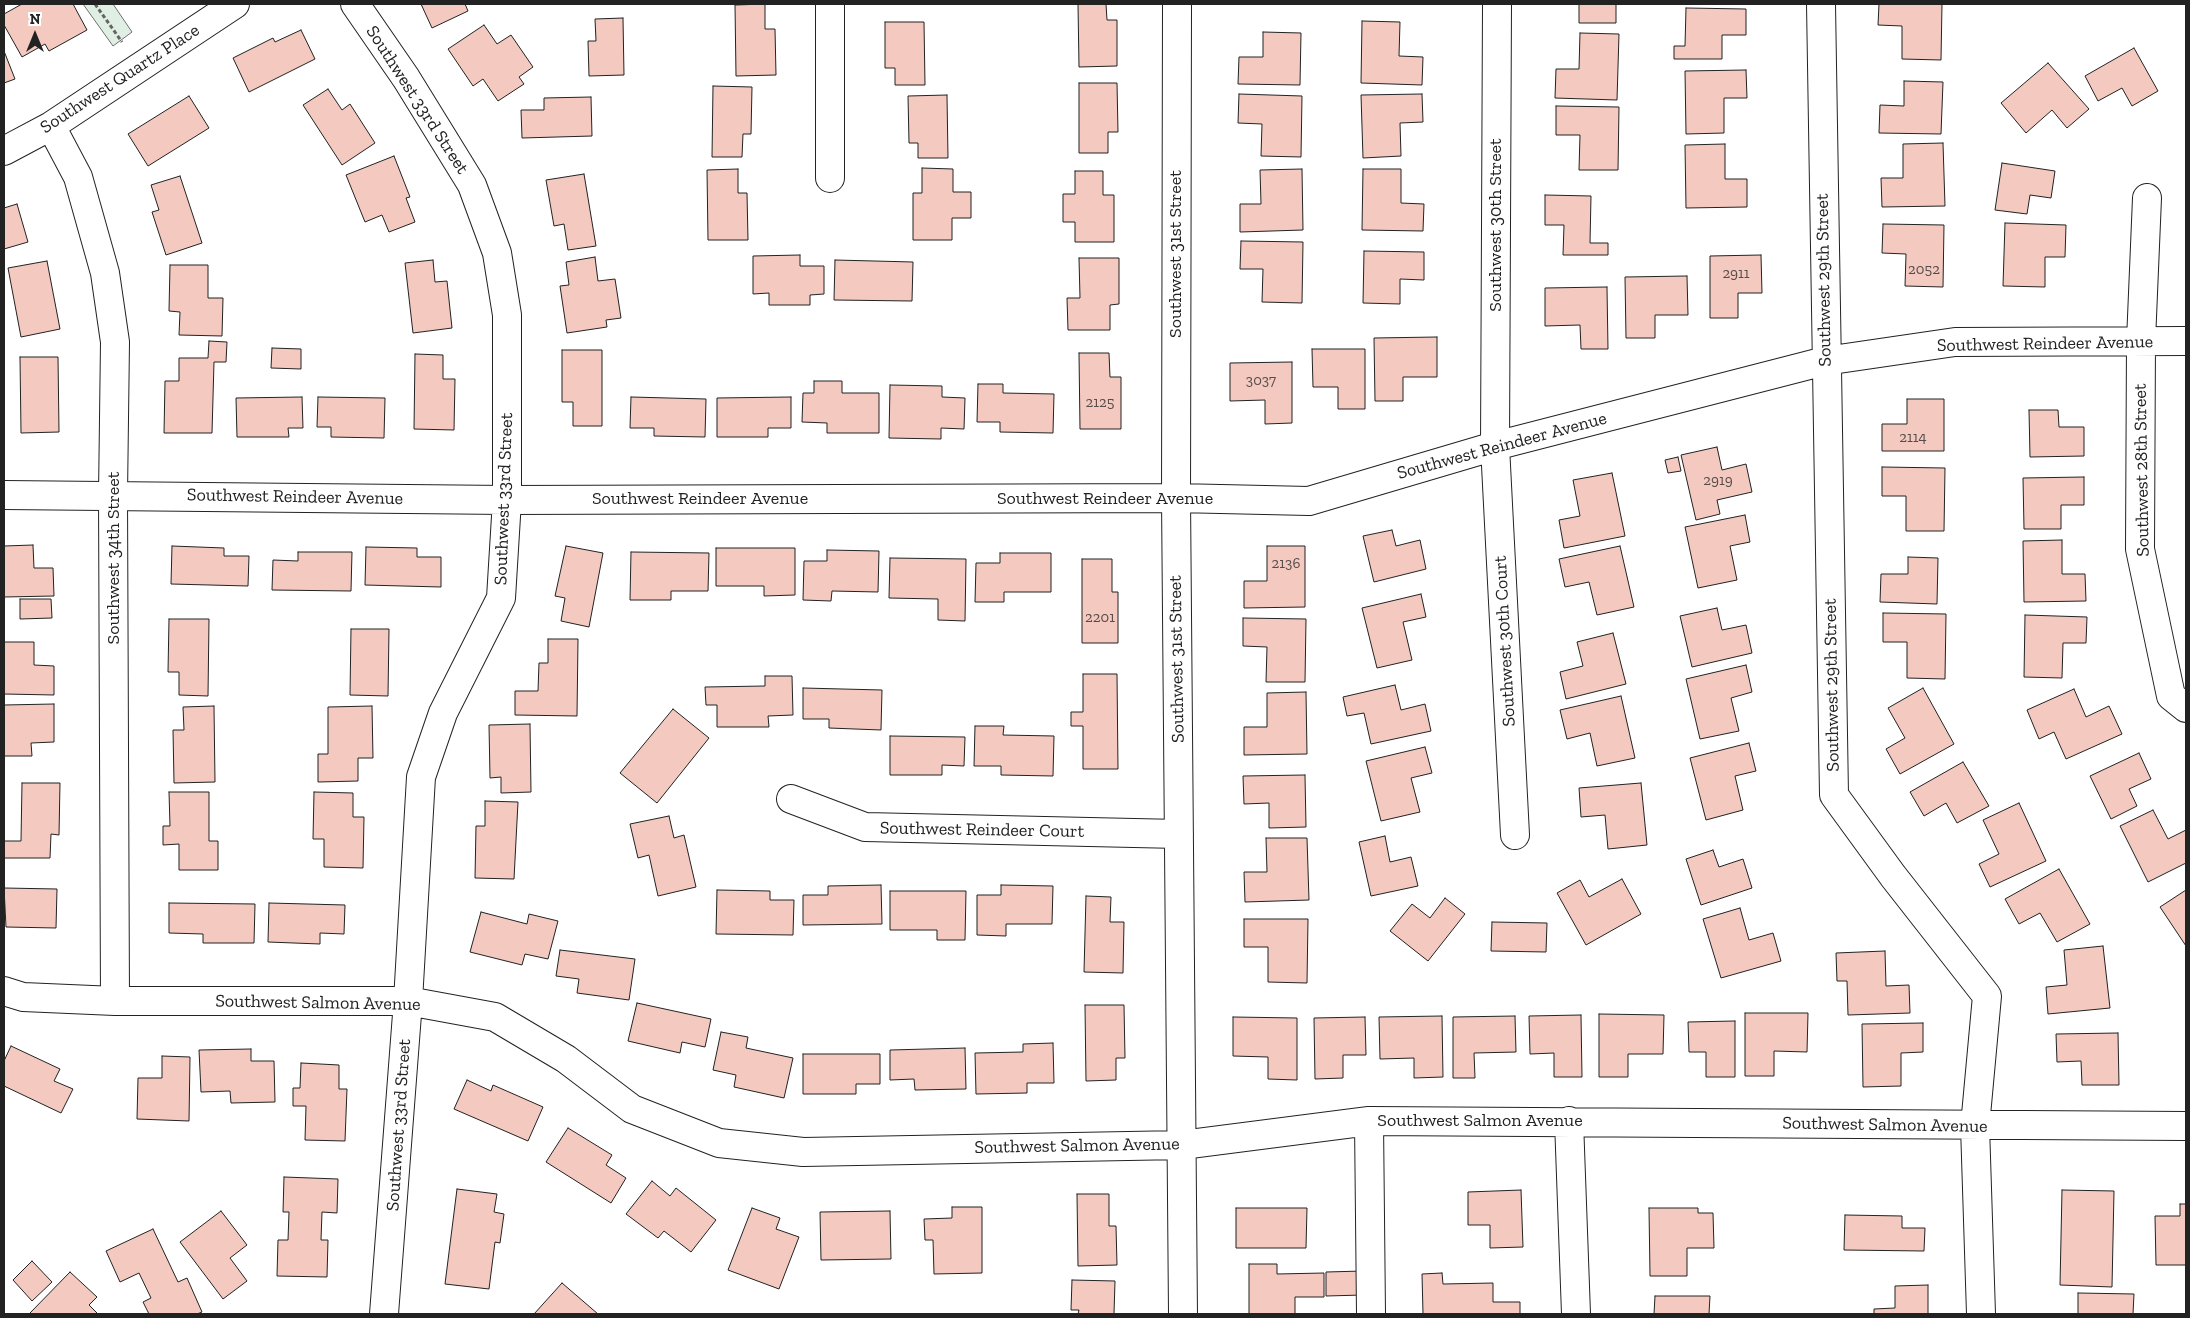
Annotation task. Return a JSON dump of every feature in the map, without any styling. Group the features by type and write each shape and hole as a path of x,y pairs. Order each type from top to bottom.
{"street":[{"name":"Southwest Quartz Place","path":"4,151 51,126 235,4"},
{"name":"Southwest 33rd Street","path":"356,4 406,78 472,185 496,253 507,315 507,500 501,598 443,713 421,777 408,1001 384,1314"},
{"path":"830,4 830,178"},
{"name":"Southwest 31st Street","path":"1177,4 1176,498 1183,1314"},
{"name":"Southwest 30th Street","path":"1495,446 1497,4"},
{"name":"Southwest 29th Street","path":"1820,4 1834,794 1892,876 1987,996 1975,1126 1981,1314"},
{"name":"Southwest 34th Street","path":"51,126 78,177 105,273 115,342 113,495 115,1002"},
{"name":"Southwest 28th Street","path":"2147,198 2141,342 2140,549 2171,696 2186,708"},
{"name":"Southwest Reindeer Avenue","path":"4,495 507,500 1176,498 1309,501 1495,446 1825,362 1955,342 2186,341"},
{"name":"Southwest 30th Court","path":"1495,446 1515,835"},
{"name":"Southwest Reindeer Court","path":"791,798 865,827 1179,834"},
{"name":"Southwest Salmon Avenue","path":"4,991 23,997 115,1002 408,1001 495,1017 566,1059 632,1108 719,1143 803,1152 1182,1144 1369,1121 2186,1126"},
{"path":"1369,1121 1371,1314"},
{"path":"1569,1121 1576,1314"}],"path":[{"path":"96,4 122,42"}],"green space":[{"path":"83,4 113,4 132,32 113,46"}],"building":[{"path":"22,4 73,4 87,30 49,51 45,44 22,57 4,25 4,14"},
{"path":"421,4 465,4 468,11 432,28"},
{"path":"765,4 765,29 775,29 776,75 736,76 735,5"},
{"path":"1078,4 1106,4 1107,20 1117,20 1117,66 1079,67"},
{"path":"1579,4 1616,4 1616,23 1579,23"},
{"path":"1879,4 1942,4 1941,60 1902,59 1902,26 1878,25"},
{"path":"1686,8 1746,9 1746,35 1722,35 1722,59 1674,59 1674,46 1685,46"},
{"path":"623,18 624,75 589,76 588,41 596,41 595,19"},
{"path":"1362,21 1400,22 1399,56 1423,57 1422,85 1361,83"},
{"path":"885,22 924,22 925,85 895,85 895,68 885,68"},
{"path":"484,25 497,44 511,35 533,67 519,77 524,84 498,101 483,79 473,86 448,49"},
{"path":"301,30 315,59 249,92 233,58 273,38 275,42"},
{"path":"1263,32 1301,33 1300,85 1238,84 1239,57 1263,57"},
{"path":"1580,33 1619,34 1617,100 1555,98 1556,69 1579,69"},
{"path":"2134,48 2158,91 2132,106 2122,88 2098,101 2085,76"},
{"path":"4,51 15,79 4,83"},
{"path":"2048,63 2089,109 2067,128 2052,110 2026,133 2001,103"},
{"path":"1746,70 1747,98 1724,98 1724,133 1686,134 1685,71"},
{"path":"1904,81 1943,82 1941,134 1879,133 1880,105 1904,106"},
{"path":"1079,83 1117,83 1118,132 1108,132 1108,153 1079,153"},
{"path":"713,86 752,87 751,134 743,134 742,157 712,157"},
{"path":"328,89 342,110 350,104 375,143 342,165 303,105"},
{"path":"1239,94 1302,96 1301,157 1261,156 1262,124 1238,123"},
{"path":"1422,94 1423,122 1400,123 1401,156 1363,158 1361,95"},
{"path":"947,95 948,158 918,158 918,143 909,143 908,96"},
{"path":"189,96 209,128 148,166 128,134"},
{"path":"591,97 592,136 522,138 521,110 544,110 544,98"},
{"path":"1556,106 1619,107 1618,170 1579,170 1580,135 1556,135"},
{"path":"1943,143 1945,206 1882,207 1881,178 1903,178 1903,144"},
{"path":"1725,144 1725,179 1747,179 1747,207 1686,208 1685,145"},
{"path":"394,156 410,197 406,198 415,222 389,232 382,215 365,222 346,175"},
{"path":"2002,163 2055,171 2051,198 2030,195 2027,214 1995,210"},
{"path":"922,168 953,169 953,192 971,192 971,218 952,218 952,240 913,240 913,193 922,193"},
{"path":"738,169 738,193 747,193 748,240 708,240 707,170"},
{"path":"1302,169 1303,230 1240,232 1240,204 1261,204 1260,170"},
{"path":"1363,169 1401,169 1401,203 1424,204 1423,231 1362,230"},
{"path":"1075,171 1103,171 1103,195 1114,195 1114,242 1075,242 1075,222 1063,222 1063,194 1075,194"},
{"path":"584,174 596,246 568,250 564,224 554,226 546,180"},
{"path":"180,176 202,243 166,255 152,212 159,210 151,185"},
{"path":"1545,195 1591,196 1590,243 1608,243 1608,255 1563,255 1564,225 1545,225"},
{"path":"17,204 28,242 4,249 4,208"},
{"path":"2005,223 2066,225 2065,257 2045,257 2045,287 2003,286"},
{"path":"1883,224 1944,225 1943,287 1905,286 1906,254 1882,253"},
{"path":"1241,241 1303,242 1302,303 1262,302 1263,269 1240,269"},
{"path":"1364,251 1424,252 1424,280 1400,279 1400,304 1363,303"},
{"path":"800,255 800,266 824,266 824,294 810,295 810,305 769,305 769,293 753,294 753,256"},
{"path":"1761,255 1762,293 1738,293 1738,318 1710,318 1710,256"},
{"path":"595,257 598,281 615,279 621,318 606,320 607,327 567,333 560,286 569,285 566,262"},
{"path":"1079,258 1119,258 1119,304 1110,305 1110,330 1068,330 1067,298 1080,298"},
{"path":"433,260 435,282 447,281 452,328 413,333 405,263"},
{"path":"835,260 913,262 912,301 834,300"},
{"path":"47,261 60,329 21,337 8,268"},
{"path":"170,265 208,265 208,298 223,298 222,336 179,335 180,312 169,311"},
{"path":"1687,276 1688,315 1655,315 1655,338 1626,338 1625,277"},
{"path":"1607,287 1608,349 1581,349 1580,325 1545,326 1545,288"},
{"path":"1437,337 1437,377 1403,377 1403,401 1375,401 1374,338"},
{"path":"209,341 227,342 226,362 214,362 212,433 164,433 165,381 179,381 179,358 208,358"},
{"path":"272,348 301,349 301,369 271,368"},
{"path":"1312,349 1365,349 1365,409 1338,409 1338,387 1313,387"},
{"path":"562,350 602,350 602,426 573,426 573,402 562,402"},
{"path":"1079,353 1109,353 1110,377 1121,377 1121,429 1080,429"},
{"path":"415,354 443,355 443,379 455,379 454,430 414,429"},
{"path":"20,357 58,357 59,432 21,433"},
{"path":"1292,362 1292,423 1265,424 1265,400 1230,401 1230,363"},
{"path":"814,381 842,381 842,393 879,393 879,433 827,433 827,423 802,422 803,393 814,393"},
{"path":"978,384 1003,384 1003,393 1054,394 1053,433 1000,432 1000,422 977,422"},
{"path":"890,385 942,386 942,397 965,398 964,429 941,428 941,439 889,438"},
{"path":"302,397 303,428 288,428 289,437 237,437 236,398"},
{"path":"318,397 385,398 384,438 331,437 331,427 317,427"},
{"path":"631,397 706,399 705,437 654,436 654,428 630,428"},
{"path":"791,397 791,428 768,428 768,437 717,437 717,398"},
{"path":"1907,399 1944,399 1944,451 1882,451 1882,424 1907,424"},
{"path":"2029,410 2058,410 2059,427 2084,427 2084,456 2030,457"},
{"path":"1717,447 1722,470 1746,464 1752,492 1717,500 1720,514 1696,520 1681,455"},
{"path":"1678,457 1681,471 1668,473 1665,460"},
{"path":"1882,467 1945,468 1944,531 1906,531 1906,496 1882,496"},
{"path":"1612,473 1625,536 1564,548 1559,520 1580,516 1573,480"},
{"path":"2084,477 2084,505 2061,505 2061,529 2024,529 2023,478"},
{"path":"1745,515 1750,542 1730,546 1737,580 1698,588 1685,527"},
{"path":"1392,530 1396,546 1420,540 1426,569 1374,582 1363,536"},
{"path":"2062,540 2062,574 2085,574 2086,601 2024,602 2023,541"},
{"path":"33,545 34,568 53,568 54,596 4,597 4,546"},
{"path":"172,546 224,548 224,556 249,556 248,586 171,584"},
{"path":"566,546 603,553 589,627 561,621 565,598 555,596"},
{"path":"1267,546 1305,546 1305,607 1244,608 1244,581 1267,581"},
{"path":"1620,546 1634,607 1597,615 1589,582 1565,587 1559,559"},
{"path":"366,547 417,548 417,557 441,557 441,587 365,585"},
{"path":"716,548 795,548 795,595 764,596 764,586 716,586"},
{"path":"827,550 879,551 878,592 832,591 831,601 803,600 804,561 827,561"},
{"path":"298,552 352,552 351,591 272,590 273,560 298,561"},
{"path":"631,552 709,553 708,591 671,591 671,600 630,600"},
{"path":"1000,553 1051,553 1051,592 1004,592 1004,602 975,602 976,563 1000,563"},
{"path":"1908,557 1938,558 1937,604 1880,602 1881,574 1908,574"},
{"path":"890,558 966,559 965,621 938,620 938,599 889,598"},
{"path":"1082,559 1112,559 1112,592 1118,592 1118,643 1082,643"},
{"path":"1421,594 1426,617 1403,622 1412,660 1377,668 1362,608"},
{"path":"20,599 51,599 52,618 20,619"},
{"path":"1717,608 1722,630 1746,625 1752,653 1692,667 1680,616"},
{"path":"1883,613 1946,614 1945,679 1907,678 1907,642 1883,642"},
{"path":"2025,615 2087,617 2086,643 2063,643 2062,678 2024,677"},
{"path":"1243,618 1306,619 1305,682 1266,682 1267,647 1243,646"},
{"path":"169,619 209,619 208,696 179,695 179,672 168,672"},
{"path":"351,629 389,629 388,696 350,695"},
{"path":"1613,633 1626,684 1566,699 1560,672 1583,666 1577,642"},
{"path":"548,639 578,639 577,716 515,715 515,691 538,691 539,663 548,663"},
{"path":"4,642 34,642 34,665 54,666 54,695 4,694"},
{"path":"1746,665 1752,692 1731,698 1739,731 1700,739 1686,679"},
{"path":"1083,674 1117,674 1118,769 1083,769 1083,726 1071,726 1071,712 1083,712"},
{"path":"765,676 792,676 793,715 768,716 769,727 717,727 717,705 706,705 705,687 765,686"},
{"path":"1395,685 1401,710 1425,704 1431,731 1371,744 1364,713 1347,716 1343,697"},
{"path":"803,688 882,690 881,730 829,728 829,719 803,719"},
{"path":"1923,688 1954,744 1900,774 1886,749 1905,738 1888,708"},
{"path":"2074,689 2086,717 2109,706 2122,734 2066,759 2054,732 2039,739 2027,710"},
{"path":"1306,692 1307,754 1244,755 1244,727 1267,727 1267,693"},
{"path":"1621,696 1635,758 1597,766 1590,733 1567,739 1560,710"},
{"path":"54,704 54,742 31,743 32,756 4,756 4,705"},
{"path":"214,706 215,782 174,783 173,730 184,730 183,707"},
{"path":"372,706 373,758 358,758 358,781 318,782 318,754 328,754 328,707"},
{"path":"673,709 709,738 657,803 620,773"},
{"path":"530,724 531,792 501,793 501,777 490,778 489,725"},
{"path":"975,726 1004,726 1003,735 1054,736 1053,776 1001,775 1001,766 974,766"},
{"path":"890,736 965,737 964,766 942,765 942,775 890,775"},
{"path":"1749,743 1756,771 1735,776 1743,810 1706,820 1690,758"},
{"path":"1425,747 1432,773 1411,778 1420,812 1381,821 1366,761"},
{"path":"2139,753 2151,779 2129,789 2137,806 2111,819 2090,776"},
{"path":"1963,762 1989,806 1957,823 1946,803 1924,816 1910,792"},
{"path":"1305,775 1306,827 1269,828 1269,803 1244,804 1243,776"},
{"path":"22,783 60,783 59,835 51,834 50,858 4,858 4,841 21,841"},
{"path":"1641,783 1647,845 1608,849 1605,815 1581,817 1579,788"},
{"path":"169,792 209,792 209,841 218,841 218,870 179,870 179,844 163,845 163,826 170,826"},
{"path":"314,792 353,793 353,817 364,817 363,868 324,867 324,839 313,839"},
{"path":"485,801 518,802 514,879 475,878 476,826 485,826"},
{"path":"2019,803 2046,861 1990,887 1979,864 1999,854 1983,820"},
{"path":"2153,810 2168,839 2186,830 2186,863 2148,882 2120,826"},
{"path":"669,816 674,838 684,835 696,887 658,896 649,855 638,858 630,824"},
{"path":"1385,836 1390,862 1411,857 1418,886 1371,896 1359,842"},
{"path":"1266,838 1307,838 1309,900 1245,902 1244,872 1267,872"},
{"path":"1713,850 1719,867 1743,859 1752,888 1701,905 1686,859"},
{"path":"2059,869 2090,924 2057,942 2040,913 2019,924 2005,899"},
{"path":"1622,879 1641,914 1586,945 1557,893 1580,880 1589,897"},
{"path":"881,885 882,924 803,925 803,895 828,895 828,886"},
{"path":"1001,885 1053,886 1052,924 1006,924 1006,936 977,935 977,895 1001,895"},
{"path":"4,888 57,889 56,928 6,927"},
{"path":"717,890 770,891 770,900 794,900 793,935 716,934"},
{"path":"2186,890 2186,946 2160,907"},
{"path":"890,891 966,891 965,940 937,940 937,930 890,930"},
{"path":"1086,896 1111,897 1110,922 1124,922 1123,973 1084,972"},
{"path":"1445,898 1465,914 1428,961 1390,931 1412,904 1430,918"},
{"path":"169,903 255,904 254,943 203,943 203,934 169,933"},
{"path":"269,903 345,905 344,934 320,933 320,944 268,942"},
{"path":"1740,908 1749,940 1773,933 1781,961 1721,978 1703,919"},
{"path":"481,912 527,924 529,914 558,921 548,959 525,954 522,965 470,952"},
{"path":"1244,919 1308,919 1307,983 1268,982 1268,947 1244,947"},
{"path":"1492,922 1547,923 1546,952 1491,951"},
{"path":"2103,946 2110,1008 2048,1014 2046,987 2067,985 2064,950"},
{"path":"560,950 635,959 629,1000 577,993 579,979 556,976"},
{"path":"1885,951 1886,986 1909,985 1910,1013 1848,1015 1847,981 1837,981 1836,953"},
{"path":"637,1003 711,1019 705,1047 682,1042 680,1053 628,1041"},
{"path":"1085,1005 1124,1005 1125,1058 1116,1058 1116,1080 1086,1081"},
{"path":"1745,1013 1808,1013 1807,1052 1774,1051 1774,1076 1745,1076"},
{"path":"1599,1014 1664,1015 1663,1054 1628,1054 1628,1077 1599,1077"},
{"path":"1581,1015 1582,1077 1554,1077 1554,1053 1530,1054 1529,1016"},
{"path":"1442,1016 1443,1077 1414,1078 1414,1058 1380,1059 1379,1017"},
{"path":"1515,1016 1516,1052 1474,1053 1475,1078 1453,1078 1453,1017"},
{"path":"1233,1017 1297,1018 1297,1080 1268,1079 1268,1057 1233,1056"},
{"path":"1365,1017 1366,1055 1343,1055 1343,1078 1315,1079 1314,1018"},
{"path":"1735,1021 1735,1077 1706,1077 1706,1052 1689,1052 1688,1022"},
{"path":"1923,1023 1923,1052 1901,1053 1901,1086 1863,1087 1862,1024"},
{"path":"721,1032 748,1037 746,1048 793,1058 784,1098 734,1087 736,1075 713,1070"},
{"path":"2118,1033 2119,1085 2082,1085 2081,1061 2057,1062 2056,1034"},
{"path":"1053,1043 1054,1083 1027,1083 1027,1093 976,1094 975,1053 1023,1052 1023,1044"},
{"path":"11,1046 60,1069 54,1081 73,1089 61,1113 4,1086 4,1061"},
{"path":"965,1048 966,1089 915,1090 914,1079 890,1080 890,1050"},
{"path":"251,1049 251,1061 274,1061 275,1102 231,1103 230,1091 201,1092 199,1050"},
{"path":"803,1054 880,1054 880,1084 856,1084 856,1094 803,1094"},
{"path":"162,1056 190,1057 189,1121 137,1119 138,1078 162,1078"},
{"path":"301,1063 339,1065 339,1089 347,1089 345,1141 305,1140 306,1106 293,1106 293,1088 300,1088"},
{"path":"467,1080 491,1091 493,1085 543,1107 528,1141 454,1109"},
{"path":"568,1128 612,1155 606,1165 626,1178 611,1203 546,1162"},
{"path":"284,1177 338,1179 337,1213 322,1212 321,1240 328,1240 327,1277 277,1276 278,1240 288,1240 289,1212 283,1212"},
{"path":"652,1181 670,1196 676,1188 716,1220 691,1252 664,1231 658,1238 626,1214"},
{"path":"457,1189 497,1194 494,1212 504,1214 500,1243 495,1242 489,1289 445,1284"},
{"path":"1521,1190 1523,1247 1490,1248 1490,1225 1468,1225 1468,1192"},
{"path":"2062,1190 2114,1191 2112,1287 2060,1285"},
{"path":"1077,1194 1109,1194 1109,1226 1116,1226 1117,1265 1078,1266"},
{"path":"2180,1204 2186,1204 2186,1265 2156,1265 2155,1216 2180,1216"},
{"path":"952,1207 982,1207 982,1273 934,1274 933,1240 925,1240 924,1219 952,1218"},
{"path":"752,1208 780,1218 776,1229 799,1237 779,1289 728,1270"},
{"path":"1236,1208 1307,1208 1306,1248 1236,1248"},
{"path":"1649,1208 1698,1208 1698,1213 1713,1213 1714,1248 1687,1248 1687,1276 1650,1276"},
{"path":"221,1211 247,1245 230,1258 247,1281 223,1299 180,1242"},
{"path":"890,1211 891,1259 821,1260 820,1212"},
{"path":"1845,1215 1902,1216 1902,1228 1925,1228 1924,1251 1844,1250"},
{"path":"153,1229 178,1282 187,1278 202,1312 197,1314 149,1314 143,1302 151,1298 139,1273 120,1282 106,1251"},
{"path":"32,1261 52,1282 32,1301 13,1280"},
{"path":"1249,1264 1277,1264 1277,1274 1324,1273 1324,1297 1295,1297 1295,1314 1249,1314"},
{"path":"1363,1271 1363,1295 1326,1296 1326,1272"},
{"path":"70,1272 97,1297 89,1305 98,1314 31,1314 30,1313"},
{"path":"1442,1273 1443,1284 1493,1283 1493,1302 1520,1302 1520,1314 1423,1314 1422,1274"},
{"path":"1072,1280 1115,1281 1114,1314 1078,1314 1079,1310 1071,1310"},
{"path":"562,1283 598,1314 534,1314"},
{"path":"1928,1285 1928,1314 1874,1314 1874,1309 1895,1308 1895,1286"},
{"path":"2078,1293 2134,1294 2133,1314 2078,1314"},
{"path":"1655,1296 1710,1296 1709,1314 1654,1314"}]}
